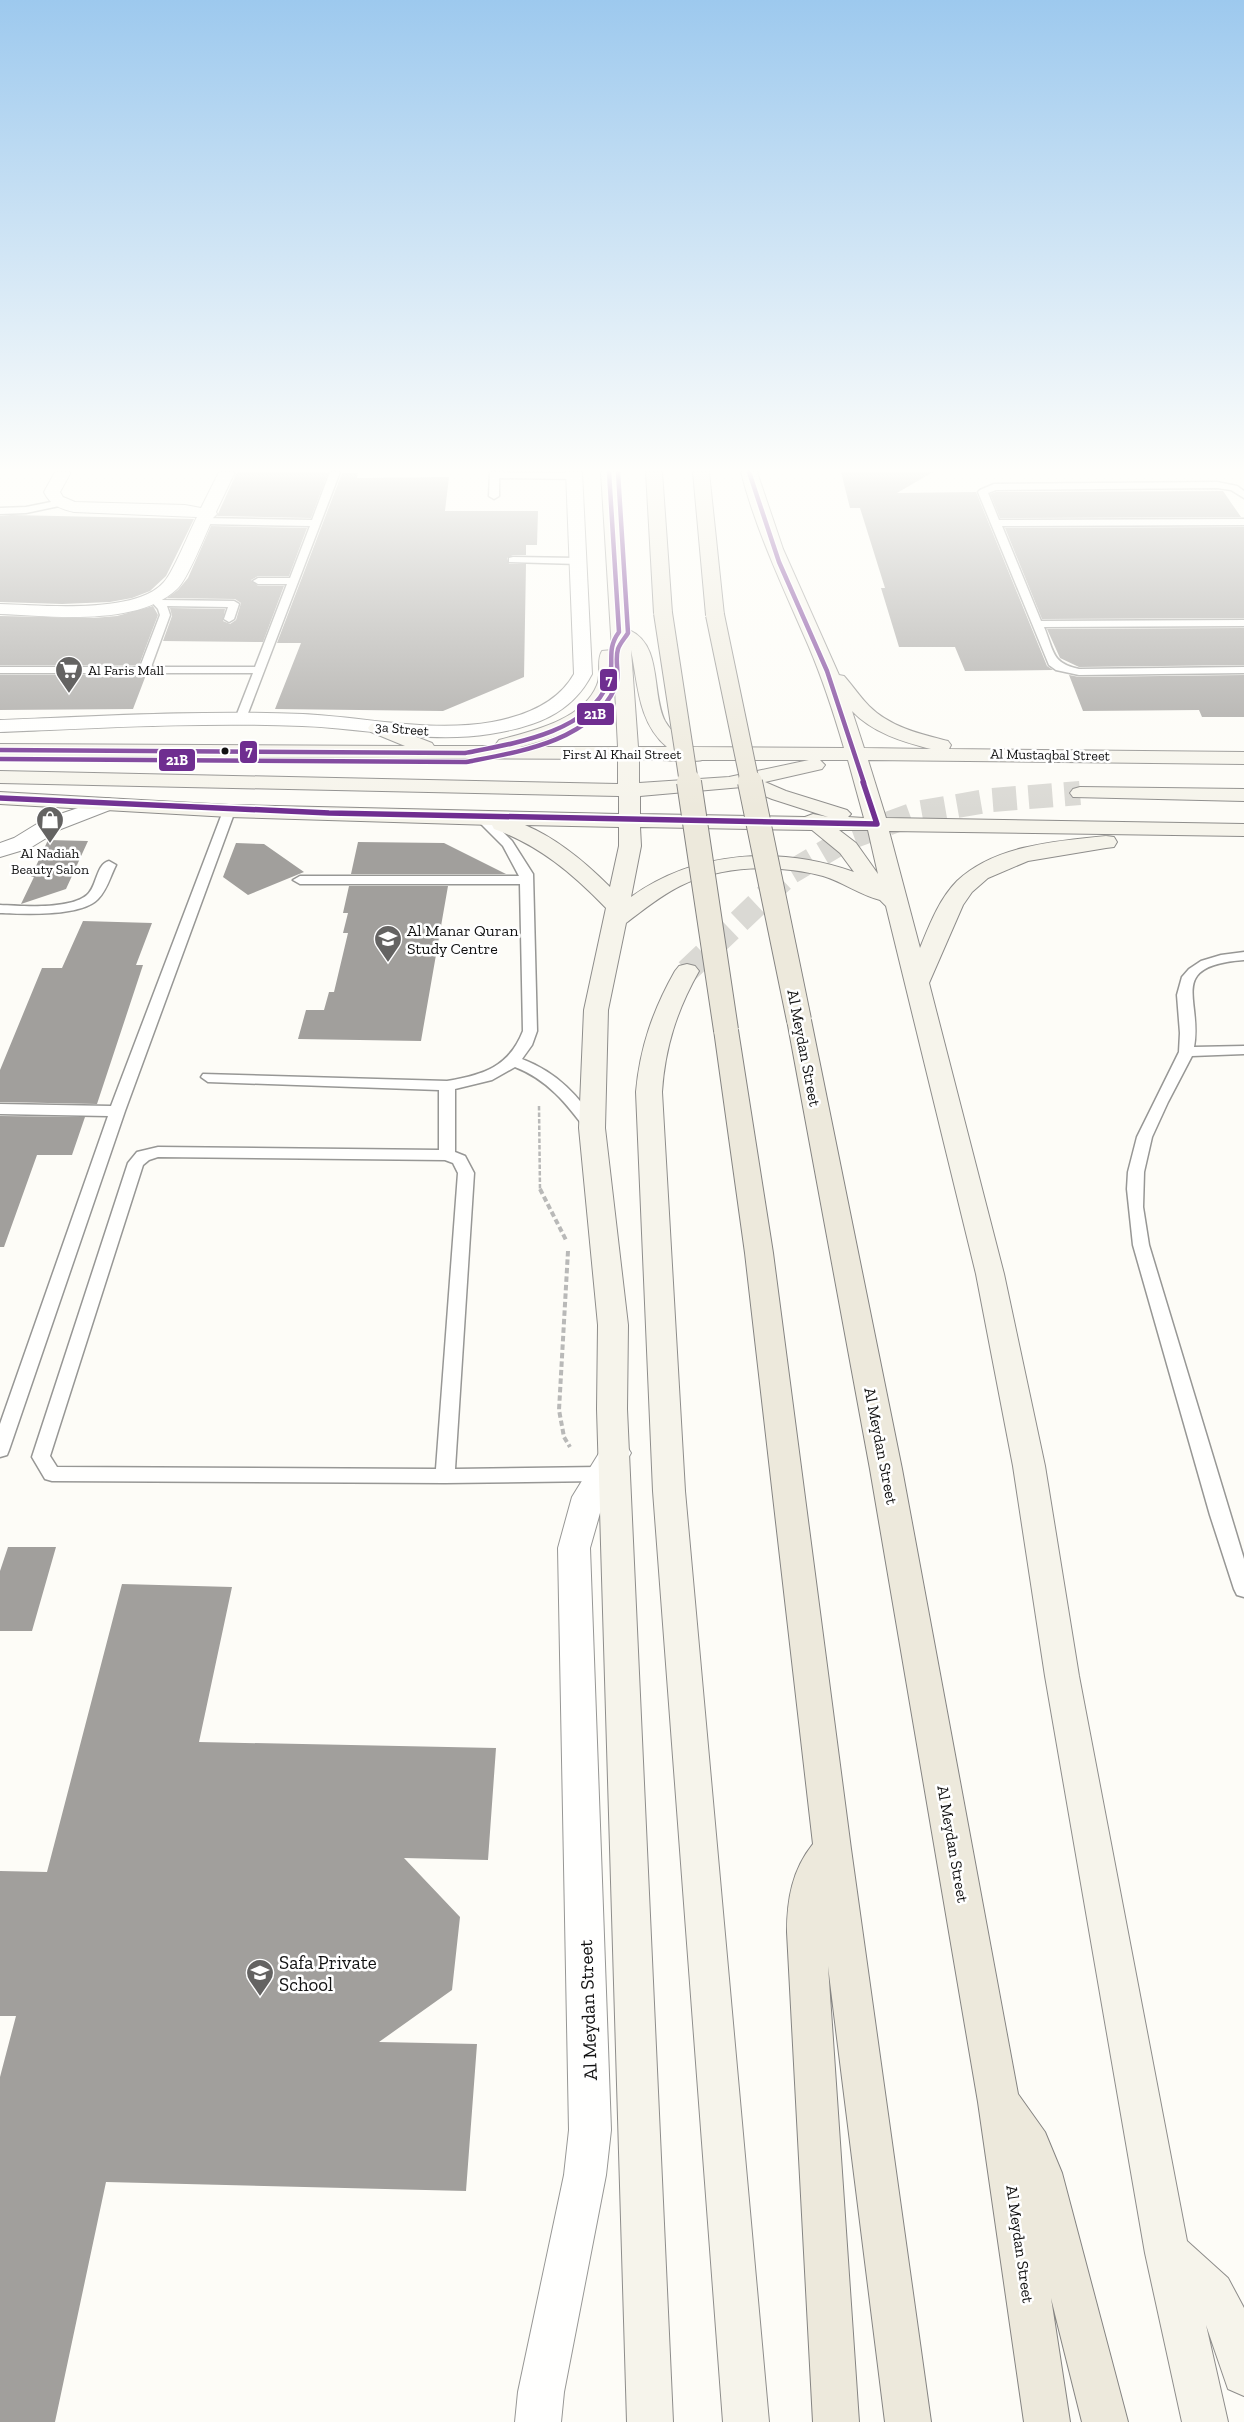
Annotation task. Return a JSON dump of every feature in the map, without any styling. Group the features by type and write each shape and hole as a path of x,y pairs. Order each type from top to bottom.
{"main road":[{"path":"616,585 630,805 630,846 596,1010 592,1128 613,1325 612,1409 608,1463 650,2422"},
{"path":"661,585 663,613 759,1253 832,1849 908,2422"},
{"name":"Al Meydan Street","path":"712,585 715,615 799,1020 886,1470 999,2102 1047,2422"},
{"path":"789,585 827,671 858,761 877,824 990,1274 1029,1466 1062,1676 1167,2253 1205,2422"},
{"path":"465,753 527,739 574,720 589,709 601,696 608,684 608,648 619,632"},
{"path":"619,632 630,636 640,649 654,718 669,741 747,786 819,823 848,848 867,875 896,902"},
{"path":"827,671 864,712 879,724 924,741 1000,754"},
{"path":"378,728 440,754"},
{"name":"First Al Khail Street","path":"0,750 690,754 858,761"},
{"path":"627,754 690,769 877,824"},
{"path":"0,798 229,811 481,818 630,805 747,786 858,761 948,762 1000,754"},
{"name":"Al Mustaqbal Street","path":"1000,754 1244,758"},
{"path":"0,777 630,805 819,823 1244,830"},
{"path":"630,805 747,786"},
{"path":"1080,793 1244,795"},
{"path":"481,818 514,828 543,842 567,857 617,913"},
{"path":"916,985 952,903 964,888 988,871 1009,860 1043,849 1215,829"},
{"path":"617,913 673,881 695,872 747,863 802,866 828,871 853,879 896,902"},
{"path":"687,971 672,996 657,1033 651,1062 648,1092 668,1491 746,2422"},
{"path":"832,1849 820,1863 810,1883 806,1906 806,1932 836,2422"},
{"path":"999,2102 1030,2147 1041,2172 1105,2422"},
{"path":"1167,2253 1193,2274 1216,2301 1226,2320 1244,2373"}],"street":[{"path":"0,609 115,609 156,601 172,585"},
{"name":"3a Street","path":"0,726 241,719 320,721 419,732 488,729 532,718 572,693 583,674 579,585"},
{"path":"0,850 22,843 53,824 108,804"},
{"path":"0,832 3,836 0,843"},
{"name":"Al Meydan Street","path":"538,2422 541,2392 585,2174 590,2130 574,1548 588,1497 608,1463"}],"lane":[{"path":"241,719 292,585"},
{"path":"1022,585 1052,663 1066,670 1086,672 1244,670"},
{"path":"156,601 234,604 229,619"},
{"path":"144,670 164,622 165,615 156,601"},
{"path":"1038,624 1244,623"},
{"path":"0,670 259,670"},
{"path":"0,1450 117,1111 229,811"},
{"path":"208,1077 447,1086 480,1079 496,1073 513,1061 526,1046 530,1031 526,877 516,853 501,834 481,818"},
{"path":"0,909 48,909 87,902 95,894 109,865"},
{"path":"300,880 526,877"},
{"path":"1244,956 1216,960 1201,966 1190,975 1185,986 1188,1035 1186,1052 1148,1124 1140,1146 1134,1193 1135,1218 1220,1515 1244,1589"},
{"path":"1186,1052 1244,1050"},
{"path":"513,1061 539,1070 560,1086 592,1128"},
{"path":"447,1086 447,1155"},
{"path":"0,1109 117,1111"},
{"path":"445,1476 466,1173 459,1160 447,1155 158,1152 143,1156 136,1163 41,1457 52,1474 445,1476 608,1463"}],"path":[{"path":"539,1070 539,1187 548,1209 560,1225 567,1241 568,1250 560,1424 564,1437 572,1451 584,1463 608,1463"}],"building":[{"path":"0,585 156,585 150,591 132,598 110,602 62,604 0,602"},
{"path":"182,585 284,586 263,642 163,641 172,616 170,608 225,609 223,621 230,624 236,620 241,603 235,599 167,598"},
{"path":"299,585 526,585 524,677 443,711 275,709 301,643 277,643"},
{"path":"884,585 1014,585 1047,666 1053,670 965,671 955,647 899,647 881,588 885,588"},
{"path":"1028,585 1244,585 1244,618 1042,619"},
{"path":"153,606 158,615 139,665 0,665 0,616 93,618 117,616"},
{"path":"1244,628 1244,665 1079,667 1060,658 1047,629"},
{"name":"Al Faris Mall","path":"0,675 146,675 133,709 0,710"},
{"path":"1069,675 1079,677 1244,675 1244,717 1202,717 1199,710 1083,711"},
{"path":"48,840 88,841 66,889 21,904 34,877 31,877"},
{"path":"358,842 444,843 506,874 351,874"},
{"path":"236,843 264,844 304,872 248,895 223,877"},
{"name":"Al Manar Quran Study Centre","path":"349,886 448,886 421,1041 298,1039 306,1010 324,1010 329,992 334,992 348,933 343,933 348,913 343,913"},
{"path":"83,921 152,923 136,965 143,965 97,1104 0,1102 0,1070 42,968 62,968"},
{"path":"0,1116 85,1117 72,1155 37,1155 4,1247 0,1247"},
{"path":"8,1547 56,1547 32,1631 0,1631 0,1571"},
{"path":"122,1584 232,1587 199,1742 496,1748 488,1860 404,1858 460,1917 452,1990 379,2042 477,2044 466,2191 106,2182 55,2422 0,2422 0,2077 16,2016 0,2016 0,1871 47,1872"}],"tunnel":[{"path":"687,971 791,872 849,838 917,813 992,800 1080,793"}],"transit line":[{"name":"7","path":"0,750 465,753 525,740 567,724 599,700 610,676 611,645 619,632 616,585"},
{"name":"21B","path":"0,759 466,762 508,754 551,741 571,732 588,721 604,706 617,683 618,650 628,633 625,585"},
{"name":"7","path":"0,798 329,813 877,824 827,671 789,585"}],"place":[{"name":"Al Faris Mall","path":"69,694"},
{"name":"Al Nadiah Beauty Salon","path":"50,844"},
{"name":"Al Manar Quran Study Centre","path":"388,963"},
{"name":"Safa Private School","path":"260,1997"}]}
